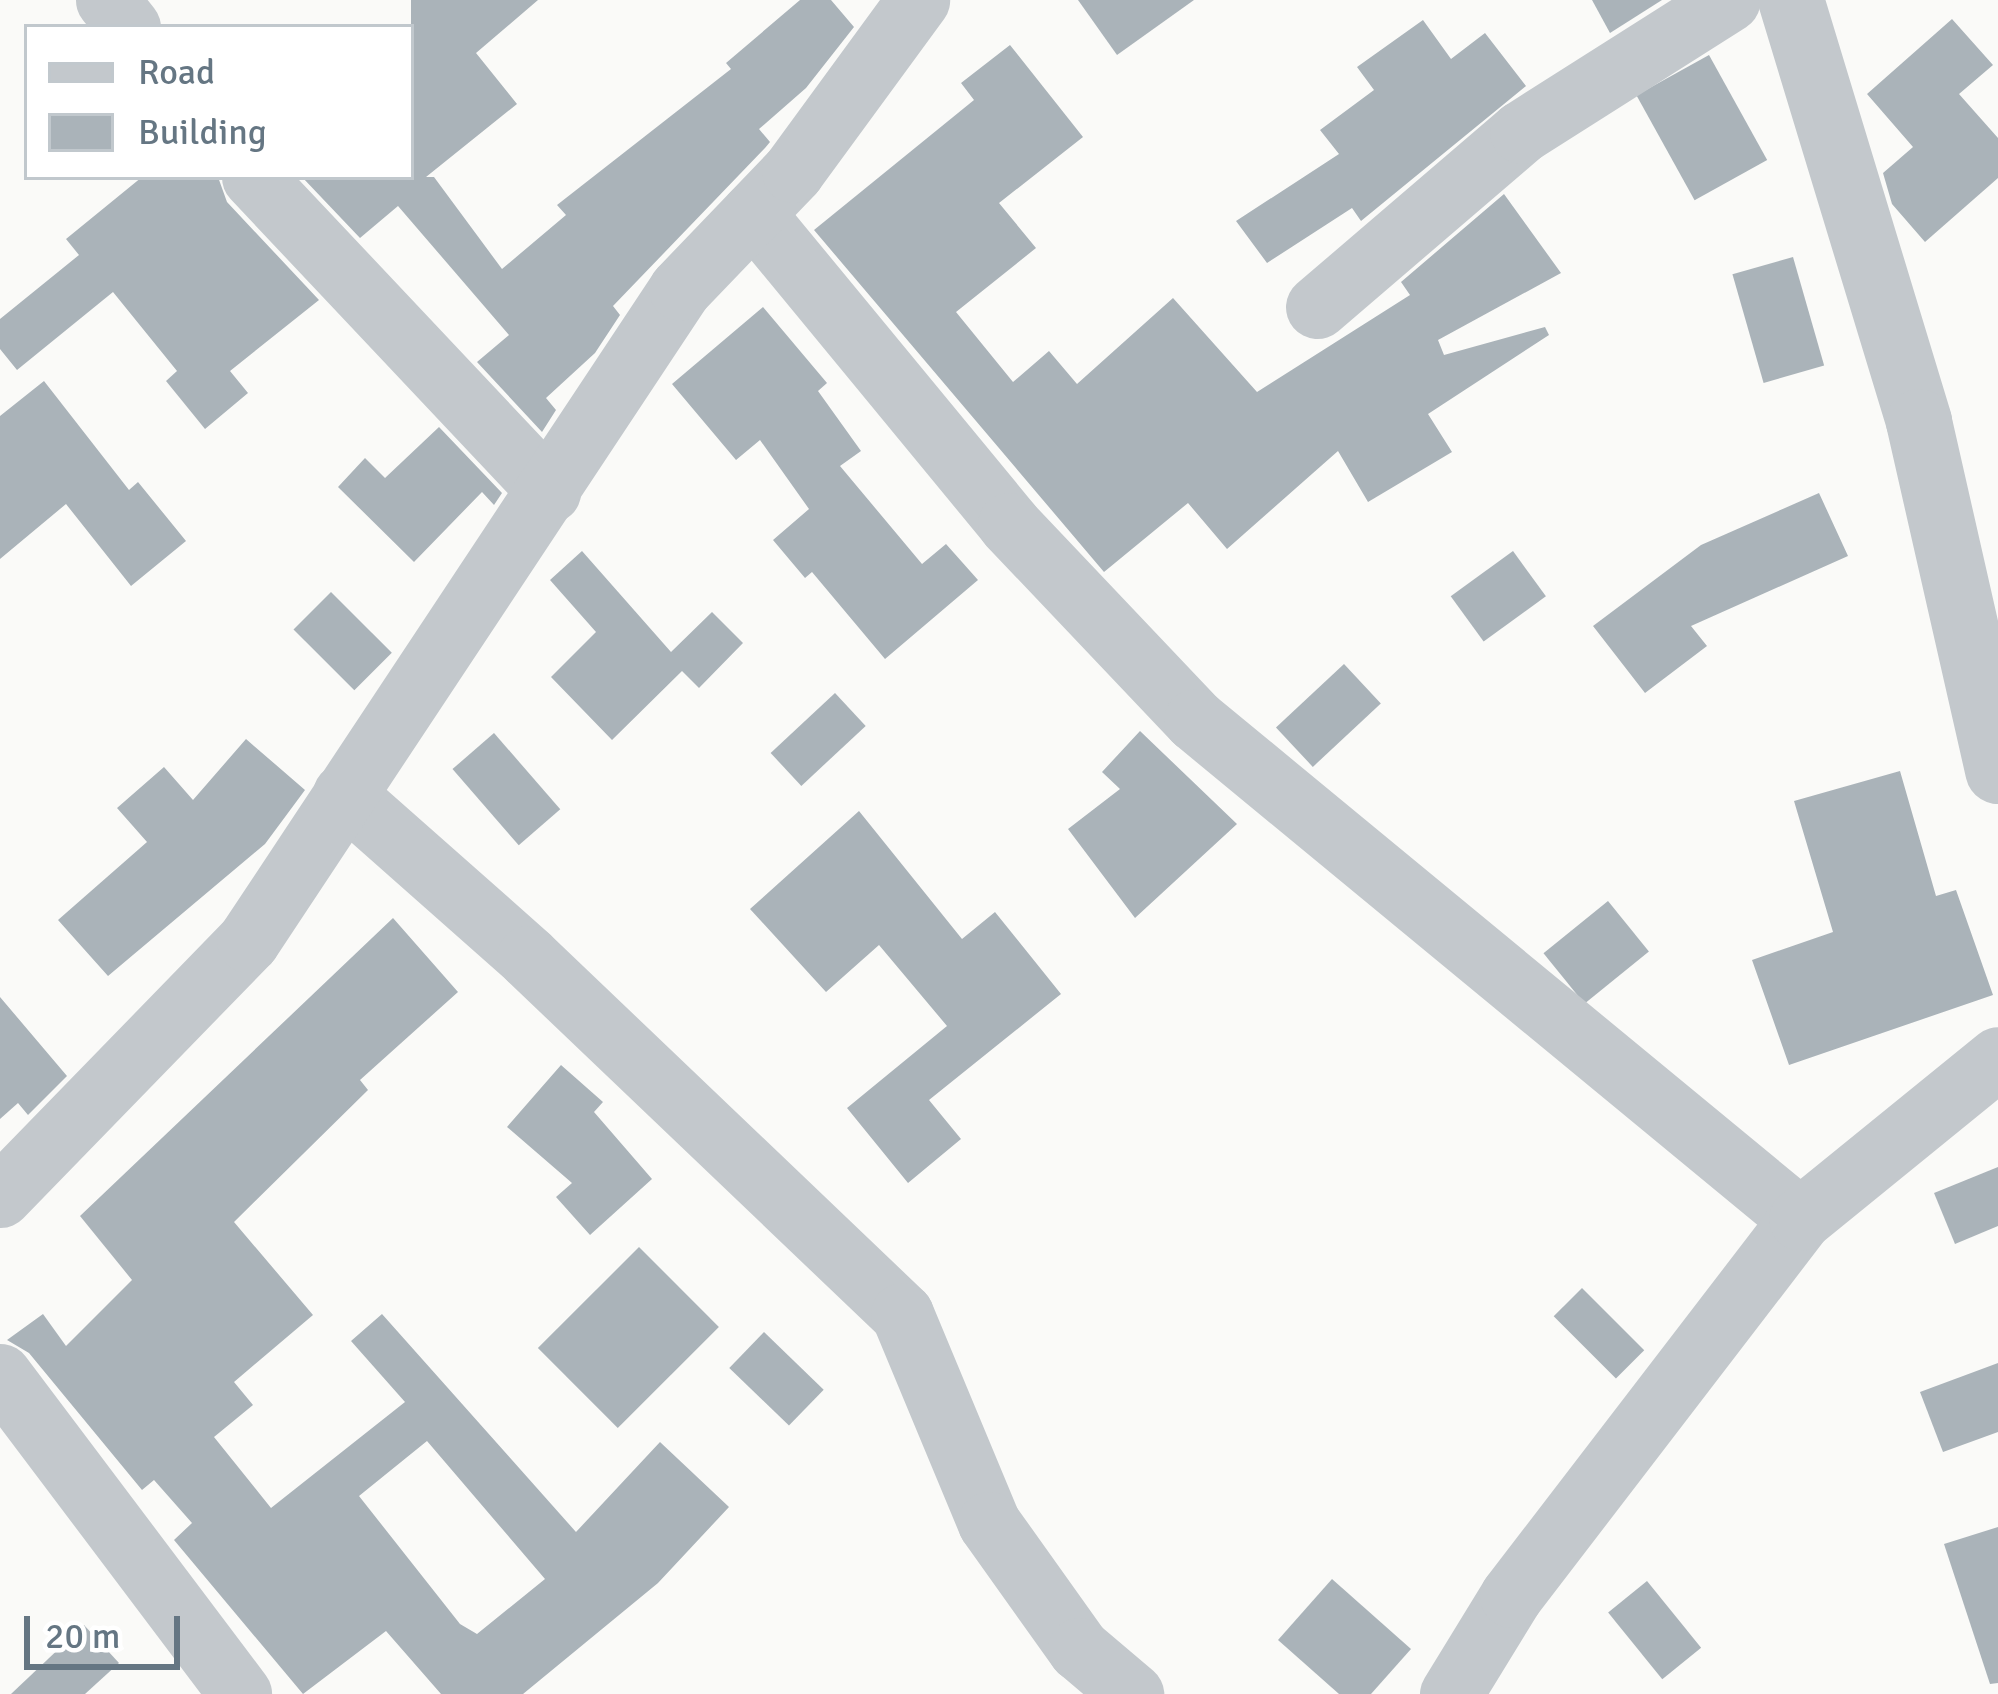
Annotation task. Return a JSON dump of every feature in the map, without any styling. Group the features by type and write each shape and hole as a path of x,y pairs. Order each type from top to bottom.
{"street":[{"path":"107,0 126,24"},
{"path":"0,1196 248,941 680,289 753,213 918,0"},
{"path":"1317,307 1521,132 1729,0"},
{"path":"1791,0 1918,422 1998,771"},
{"path":"256,180 549,491"},
{"path":"753,213 1010,524 1196,720 1800,1220"},
{"path":"344,794 528,957 902,1314 989,1523 1079,1649 1132,1694"},
{"path":"1451,1694 1511,1596 1800,1220 1998,1058"},
{"path":"0,1375 240,1694"}],"building":[{"path":"411,0 538,0 476,53 517,104 426,177 434,177 502,269 566,215 557,205 731,69 726,63 800,0 831,0 854,27 806,88 759,129 770,142 765,148 613,306 620,315 595,353 546,398 556,410 542,432 477,362 509,335 398,206 360,238 305,180 414,180"},
{"path":"1078,0 1194,0 1117,55"},
{"path":"1592,0 1662,0 1610,33"},
{"path":"1952,19 1993,65 1959,94 1998,138 1998,178 1925,242 1892,204 1883,173 1913,147 1867,94"},
{"path":"1423,20 1451,59 1485,33 1526,86 1361,221 1352,208 1267,263 1236,221 1339,154 1320,130 1374,90 1357,67"},
{"path":"1010,45 1083,137 999,203 1036,248 956,312 1013,382 1049,351 1077,384 1173,298 1257,392 1410,295 1401,282 1504,194 1561,273 1438,340 1444,355 1545,327 1549,335 1428,414 1452,452 1368,502 1338,451 1227,549 1188,503 1104,572 814,230 974,100 961,83"},
{"path":"1709,55 1767,160 1695,200 1636,95"},
{"path":"138,180 219,180 227,202 319,300 230,371 248,393 205,429 166,381 177,371 113,292 17,370 0,349 0,319 79,255 66,239"},
{"path":"1793,257 1824,366 1764,383 1732,274"},
{"path":"763,307 827,383 818,391 861,451 840,466 922,564 946,544 978,580 885,659 812,572 805,578 773,540 809,509 760,440 736,460 672,384"},
{"path":"44,381 129,490 138,482 186,541 131,586 66,504 0,559 0,416"},
{"path":"439,427 502,493 494,505 482,492 414,562 338,487 365,458 385,478"},
{"path":"1819,493 1848,556 1691,626 1707,646 1645,693 1593,626 1701,545"},
{"path":"582,551 671,652 712,612 743,643 699,688 682,671 612,740 551,677 596,632 550,580"},
{"path":"1513,551 1546,596 1484,642 1451,596"},
{"path":"331,592 392,653 354,690 294,629"},
{"path":"1344,664 1381,703 1313,767 1276,727"},
{"path":"835,693 866,726 801,786 771,753"},
{"path":"1140,731 1237,824 1135,918 1068,829 1120,789 1102,772"},
{"path":"494,733 560,809 519,845 452,769"},
{"path":"246,739 305,790 265,844 108,976 58,920 147,842 117,808 164,767 193,800"},
{"path":"1900,771 1936,896 1956,890 1993,995 1789,1065 1752,960 1833,932 1794,801"},
{"path":"859,811 962,939 995,912 1061,994 929,1100 961,1139 908,1183 847,1108 947,1026 879,945 826,992 750,909"},
{"path":"1608,901 1649,952 1584,1004 1543,953"},
{"path":"393,918 458,992 360,1080 368,1090 234,1222 313,1315 234,1382 253,1405 214,1437 271,1508 405,1402 351,1341 382,1314 576,1532 660,1442 729,1507 658,1583 523,1694 441,1694 386,1631 303,1694 174,1540 192,1523 154,1480 142,1490 29,1353 7,1340 43,1314 66,1346 132,1280 80,1216","holes":["427,1441 545,1579 477,1634 460,1624 359,1496"]},
{"path":"0,997 67,1076 28,1115 18,1103 0,1119"},
{"path":"561,1065 603,1102 594,1112 652,1179 590,1235 556,1197 572,1183 507,1127"},
{"path":"1998,1167 1998,1226 1955,1244 1934,1193"},
{"path":"639,1247 719,1327 618,1428 538,1348"},
{"path":"1582,1288 1644,1350 1616,1379 1554,1316"},
{"path":"764,1332 824,1390 789,1426 729,1368"},
{"path":"1998,1363 1998,1432 1943,1452 1920,1392"},
{"path":"1998,1527 1998,1683 1990,1684 1944,1544"},
{"path":"1332,1579 1411,1649 1371,1694 1339,1694 1278,1640"},
{"path":"1647,1581 1701,1648 1662,1679 1608,1612"},
{"path":"84,1625 119,1663 85,1694 11,1694"}]}
